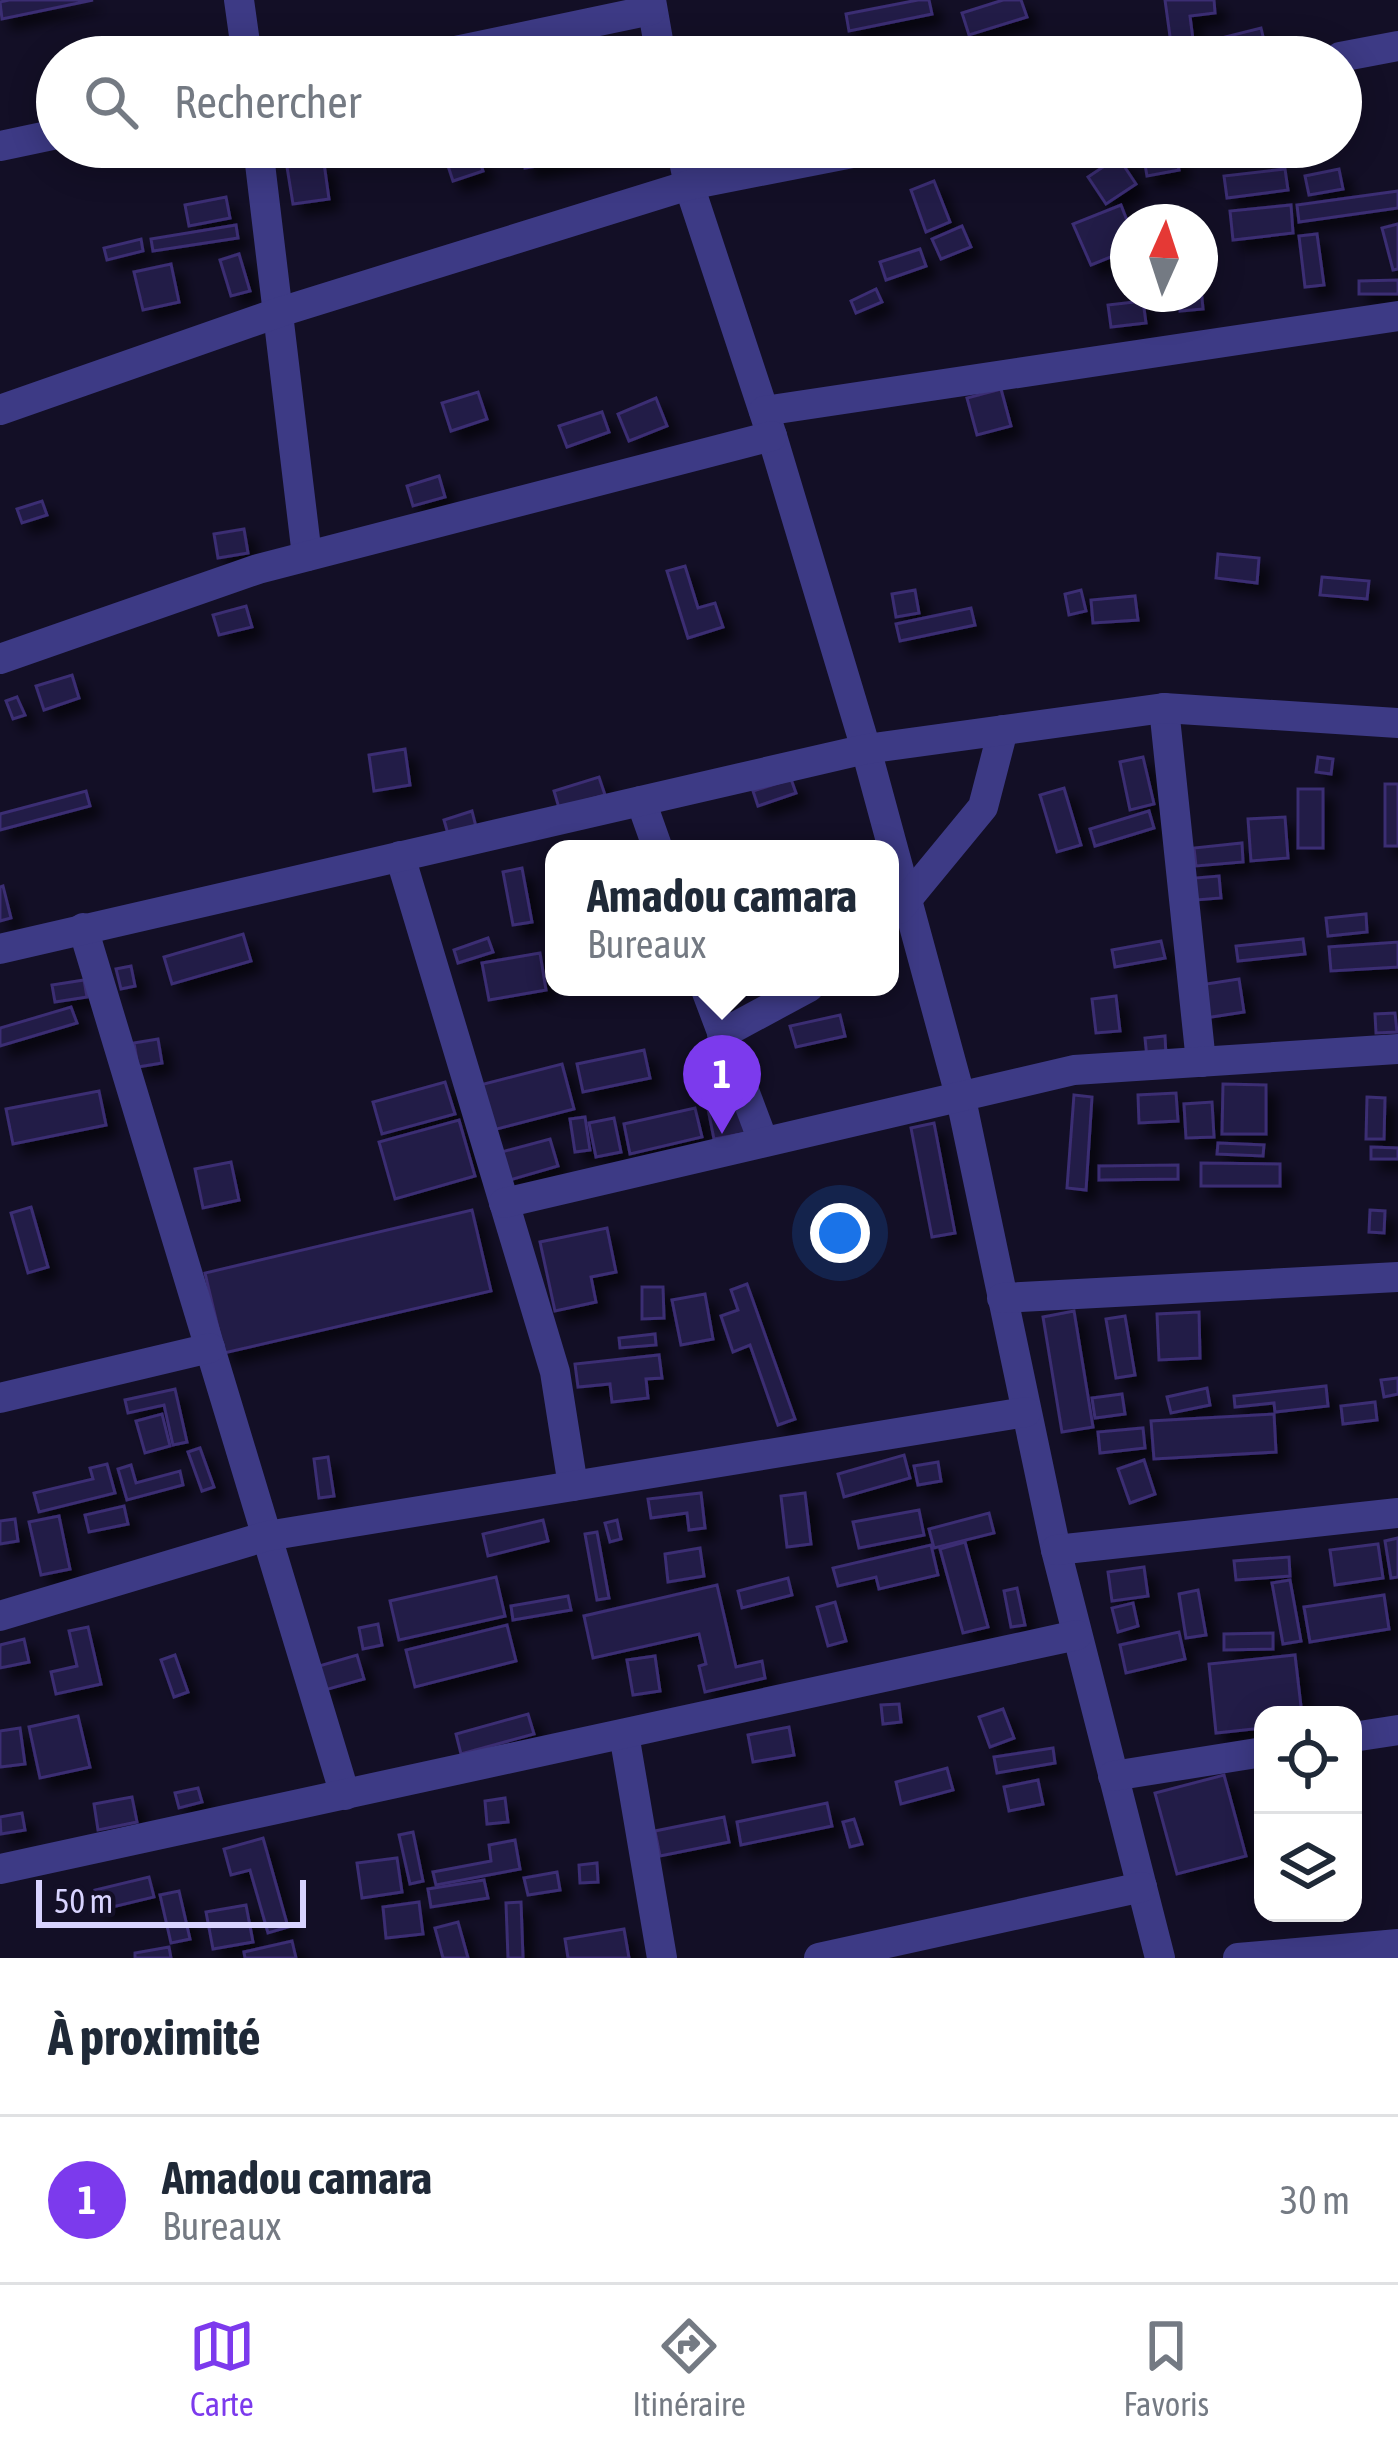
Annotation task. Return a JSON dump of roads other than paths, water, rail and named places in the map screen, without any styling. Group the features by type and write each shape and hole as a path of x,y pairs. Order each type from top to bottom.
{"street":[{"path":"239,0 244,36"},
{"path":"517,36 651,5 657,36"},
{"path":"1362,53 1398,46"},
{"path":"0,146 36,138"},
{"path":"261,168 307,556"},
{"path":"685,168 866,749 885,840"},
{"path":"0,410 280,313 689,185 776,168"},
{"path":"0,659 258,568 768,424 1398,316"},
{"path":"0,949 866,749 1164,708 1398,723"},
{"path":"1164,708 1201,1062"},
{"path":"1004,730 983,807 899,909 961,1099 1056,1550 1160,1958"},
{"path":"641,801 655,840"},
{"path":"400,856 555,1372 573,1486"},
{"path":"83,928 345,1795"},
{"path":"708,996 763,1141"},
{"path":"722,1034 792,996"},
{"path":"504,1203 1074,1070 1398,1049"},
{"path":"1002,1298 1398,1277"},
{"path":"0,1398 210,1348"},
{"path":"0,1616 267,1536 1026,1412"},
{"path":"1056,1550 1398,1513"},
{"path":"0,1869 1078,1635"},
{"path":"1362,1736 1398,1730"},
{"path":"623,1734 662,1958"},
{"path":"1114,1776 1254,1753"},
{"path":"819,1958 1142,1887"},
{"path":"1238,1958 1398,1944"}],"place":[{"name":"Amadou camara","path":"722,1134"}]}
